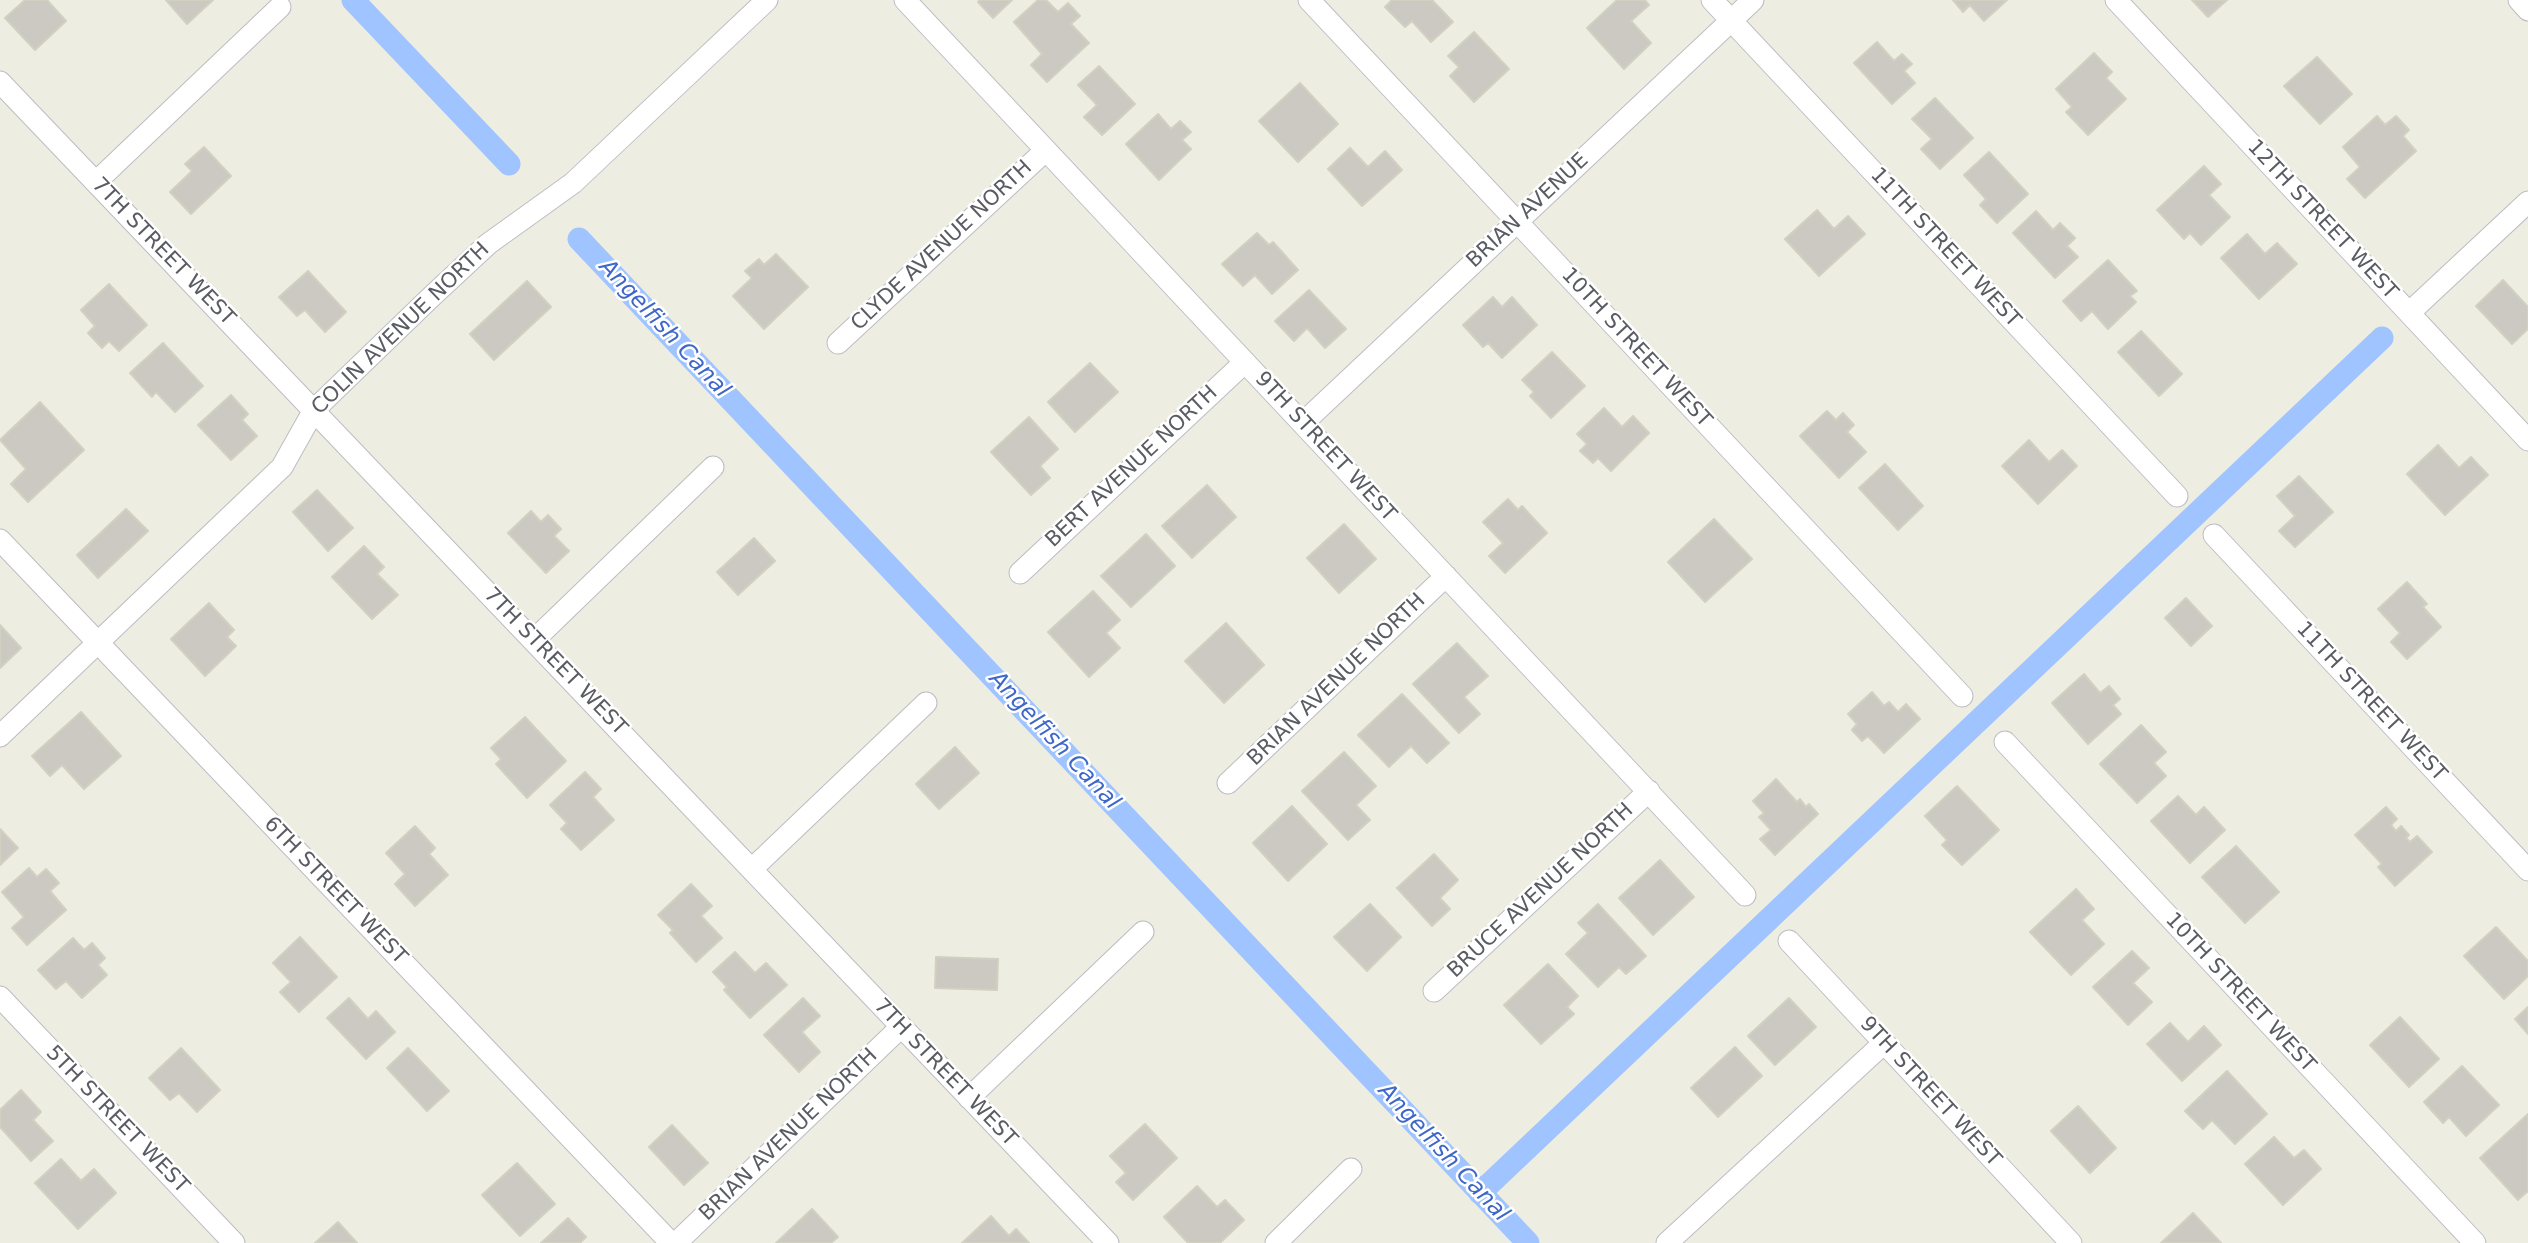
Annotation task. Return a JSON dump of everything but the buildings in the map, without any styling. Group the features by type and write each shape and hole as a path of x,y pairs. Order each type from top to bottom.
{"street":[{"name":"COLIN AVENUE NORTH","path":"0,736 282,467 314,410 488,244 573,183 767,0"},
{"name":"9TH STREET WEST","path":"905,0 1745,895"},
{"name":"10TH STREET WEST","path":"1310,0 1962,696"},
{"name":"11TH STREET WEST","path":"1712,0 2177,496"},
{"name":"BRIAN AVENUE","path":"1303,423 1753,0"},
{"name":"12TH STREET WEST","path":"2116,0 2528,440"},
{"path":"2519,0 2528,9"},
{"path":"96,182 280,6"},
{"name":"7TH STREET WEST","path":"0,82 1108,1243"},
{"name":"CLYDE AVENUE NORTH","path":"838,343 1046,150"},
{"path":"2409,313 2528,202"},
{"name":"BERT AVENUE NORTH","path":"1020,573 1245,362"},
{"path":"534,640 713,467"},
{"name":"11TH STREET WEST","path":"2214,535 2528,870"},
{"name":"6TH STREET WEST","path":"0,540 671,1243"},
{"name":"BRIAN AVENUE NORTH","path":"1227,783 1446,576"},
{"path":"752,869 926,703"},
{"name":"10TH STREET WEST","path":"2006,742 2475,1243"},
{"name":"BRUCE AVENUE NORTH","path":"1434,991 1648,791"},
{"path":"969,1098 1143,932"},
{"name":"9TH STREET WEST","path":"1789,941 2071,1243"},
{"name":"5TH STREET WEST","path":"0,997 234,1243"},
{"name":"BRIAN AVENUE NORTH","path":"676,1243 901,1027"},
{"path":"1667,1243 1884,1043"},
{"path":"1276,1243 1351,1169"}],"waterway":[{"name":"Angelfish Canal","path":"353,0 509,164"},
{"name":"Angelfish Canal","path":"579,239 1528,1243"},
{"path":"1480,1193 2382,338"}]}
